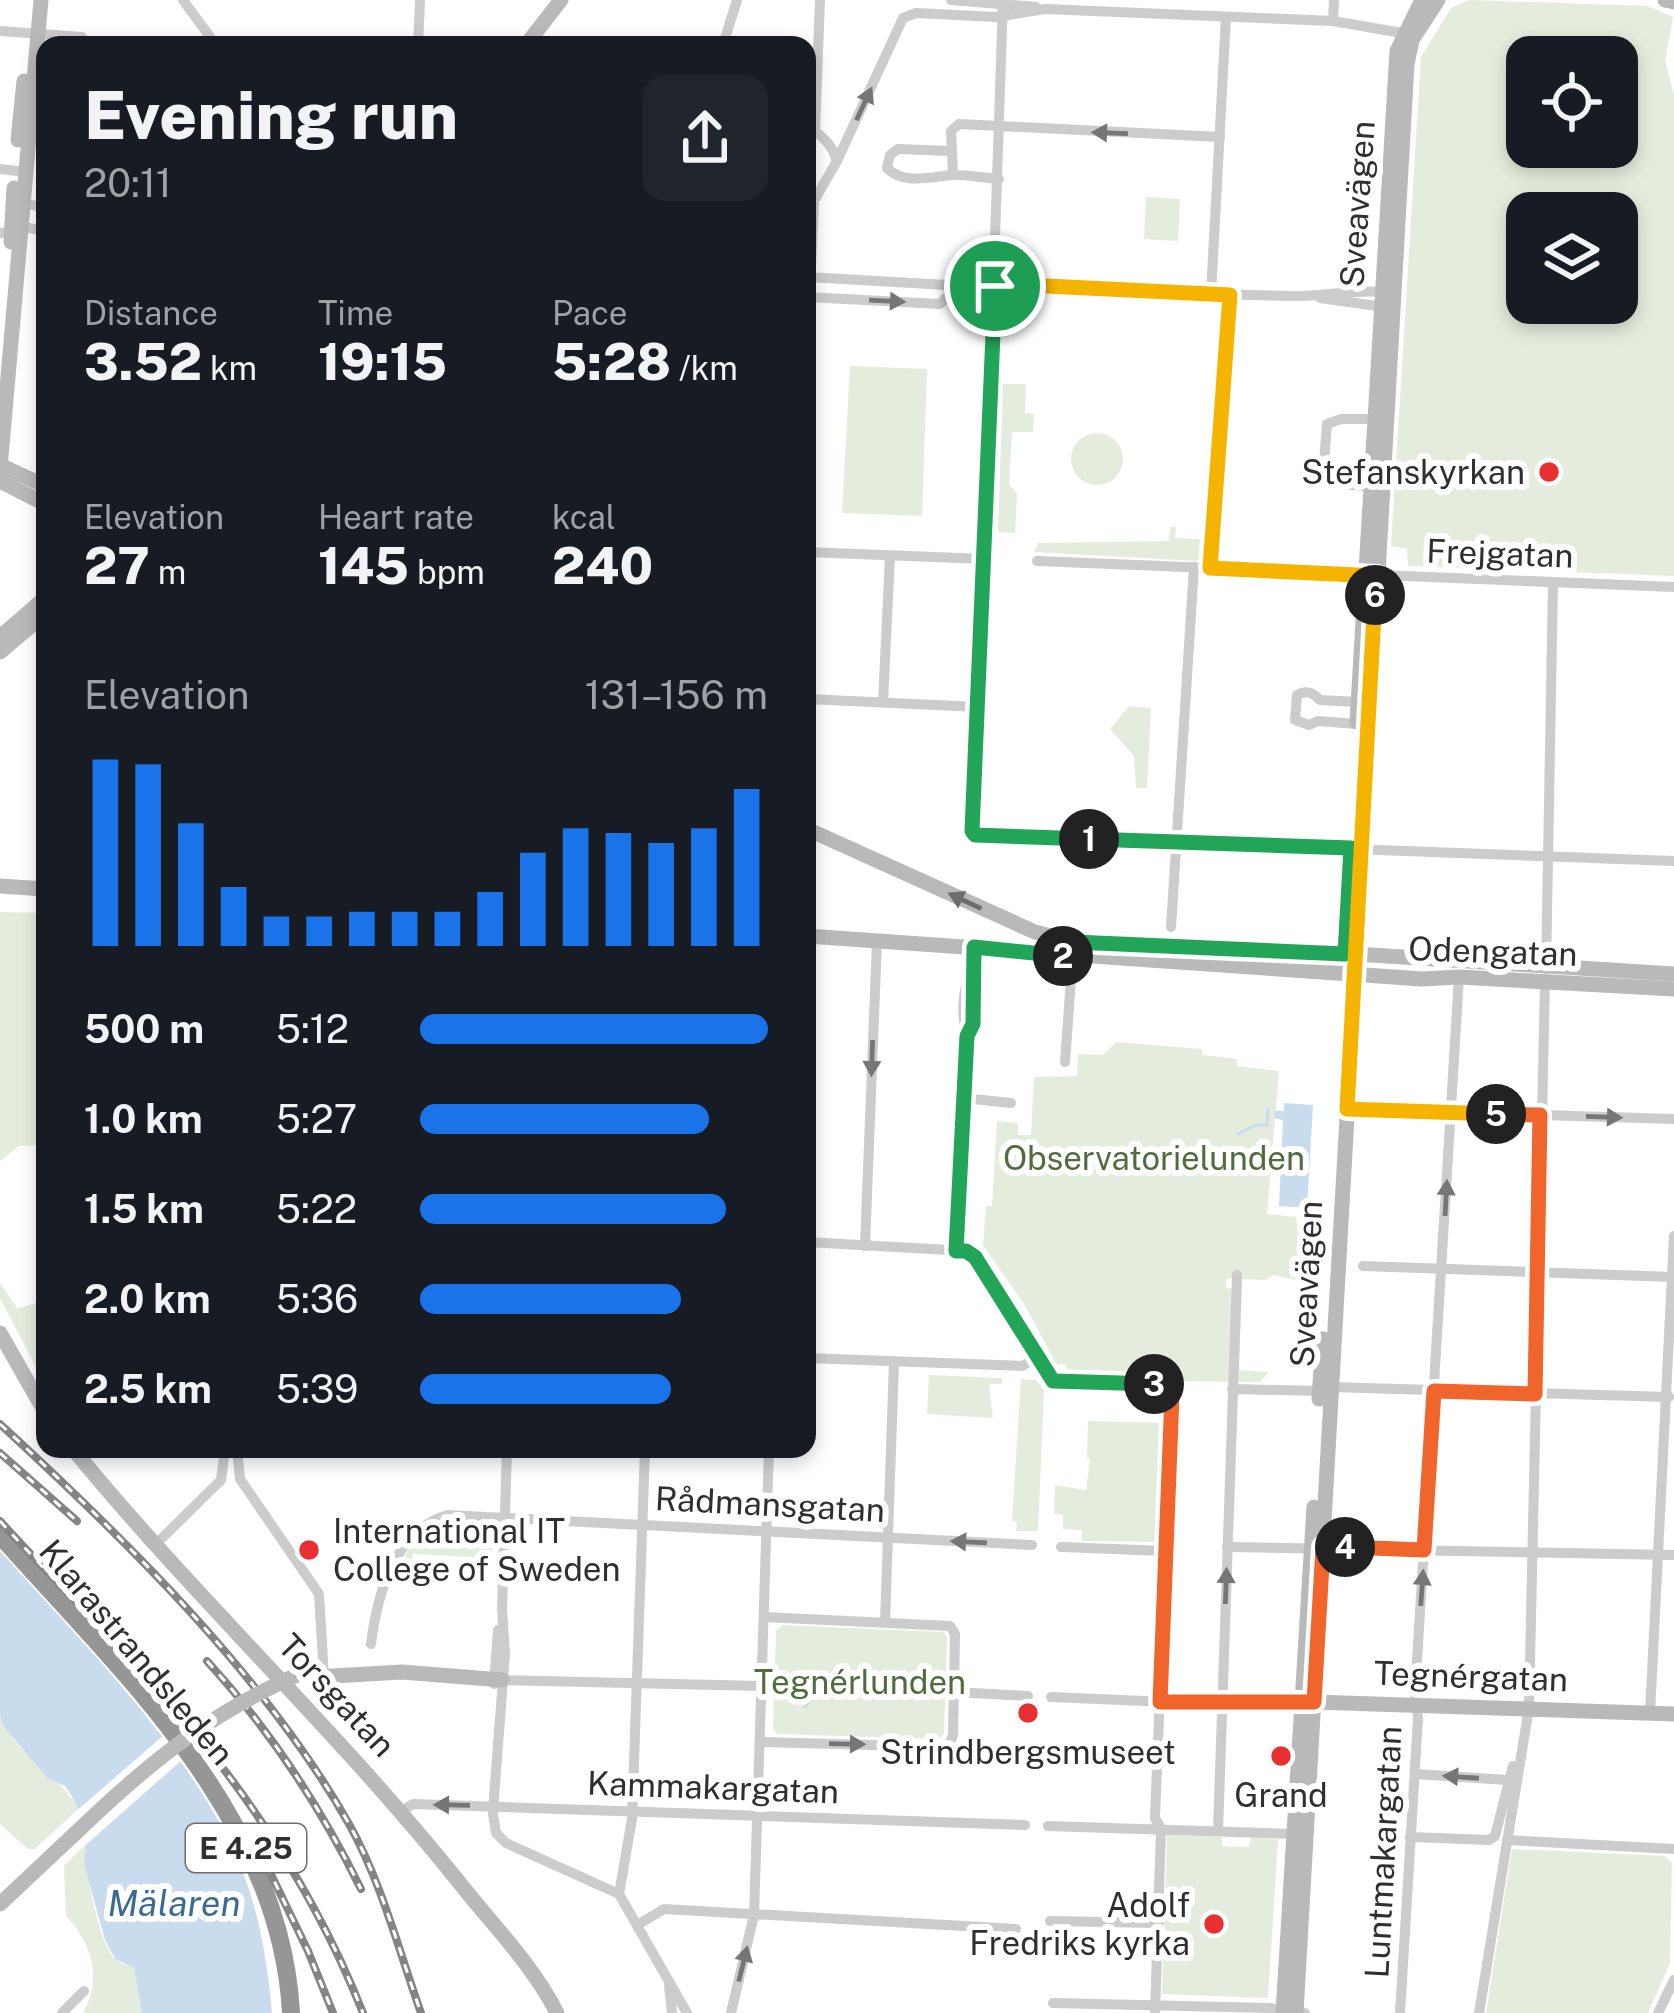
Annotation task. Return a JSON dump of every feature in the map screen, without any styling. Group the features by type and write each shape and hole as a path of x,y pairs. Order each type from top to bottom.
{"highway":[{"name":"Klarastrandsleden","path":"0,1539 142,1695 208,1782 255,1868 280,1939 293,2013"},
{"name":"Klarastrandsleden","path":"0,1539 138,1698 202,1783 248,1870 268,1936 280,2013"}],"main road":[{"path":"32,0 33,33"},
{"path":"0,366 10,232 18,202 14,170 41,0"},
{"path":"533,36 561,0"},
{"path":"1665,0 1674,2"},
{"name":"Sveavägen","path":"1289,2012 1387,300 1409,34 1434,5"},
{"path":"10,232 0,466 36,482"},
{"path":"0,481 36,499"},
{"name":"Sveavägen","path":"1356,848 1358,702 1370,575"},
{"path":"0,637 36,606"},
{"path":"0,652 36,622"},
{"path":"816,833 1073,950"},
{"path":"0,886 36,892"},
{"path":"0,896 36,894"},
{"name":"Odengatan","path":"816,938 974,947 1350,955 1674,989"},
{"name":"Odengatan","path":"1073,950 1422,979 1674,974"},
{"name":"Sveavägen","path":"1325,1389 1347,1109 1349,973"},
{"path":"0,1333 36,1396"},
{"name":"Torsgatan","path":"81,1458 402,1811 557,2013"},
{"path":"319,1672 499,1676"},
{"path":"0,1904 167,1752 236,1703 274,1684 319,1672 499,1676"},
{"name":"Sveavägen","path":"1289,2012 1292,1834 1308,1702"},
{"name":"Tegnérgatan","path":"1308,1702 1674,1714"},
{"name":"Torsgatan","path":"545,1993 575,2013"}],"street":[{"path":"183,0 209,36"},
{"path":"418,36 420,0"},
{"path":"726,36 736,0"},
{"path":"816,60 820,0"},
{"path":"951,0 1045,9 1334,21 1409,34"},
{"path":"1334,0 1334,21"},
{"path":"816,188 837,161 903,18 916,6 1008,6"},
{"path":"1008,6 975,835 1674,861"},
{"path":"1211,294 1226,17"},
{"path":"0,31 70,36"},
{"path":"998,178 953,174 954,127 1220,137"},
{"path":"816,137 834,149 837,161"},
{"path":"950,151 898,149 890,155 887,168 898,177 945,179 953,174"},
{"path":"18,202 36,206"},
{"path":"816,277 1387,300"},
{"path":"816,297 940,304 959,285"},
{"path":"1210,568 1230,295"},
{"path":"1376,486 1330,483 1323,476 1327,424 1341,419 1380,419"},
{"path":"816,552 984,559"},
{"path":"883,702 890,556"},
{"name":"Frejgatan","path":"1037,561 1674,587"},
{"path":"1171,927 1194,567"},
{"path":"1501,1838 1528,1708 1553,582"},
{"path":"1357,724 1318,721 1310,725 1295,720 1297,695 1305,692 1319,700 1358,702"},
{"path":"816,699 978,707"},
{"path":"866,1246 877,941"},
{"path":"956,1251 974,947"},
{"path":"1065,1062 1073,950"},
{"name":"Luntmakargatan","path":"1400,2013 1459,977"},
{"path":"963,1099 1011,1102"},
{"path":"1347,1109 1674,1119"},
{"path":"1650,1713 1667,1554 1674,1236"},
{"path":"816,1243 966,1251 975,1257 1053,1381 1171,1389 1156,1818 1161,1829 1155,2009"},
{"path":"1363,1266 1673,1276"},
{"path":"1218,1831 1237,1275"},
{"path":"816,1358 1022,1366 1040,1356"},
{"path":"885,1622 893,1362"},
{"path":"1232,1389 1671,1397"},
{"path":"156,1544 221,1480 224,1458"},
{"path":"238,1458 240,1479 320,1594 319,1672"},
{"path":"507,1458 494,1797 499,1838 619,1894 687,2013"},
{"path":"619,1894 633,1810 645,1458"},
{"path":"731,2013 754,1915 770,1458"},
{"name":"Rådmansgatan","path":"371,1644 377,1605 408,1538 419,1527 448,1515 1032,1545"},
{"path":"1061,1547 1165,1551"},
{"path":"1227,1547 1667,1554"},
{"path":"499,1676 505,1654 502,1610"},
{"path":"761,1742 943,1747 953,1735 954,1629 945,1624 765,1616"},
{"path":"499,1676 762,1686"},
{"path":"953,1692 1028,1696"},
{"name":"Tegnérgatan","path":"1051,1697 1308,1702"},
{"path":"1479,2013 1508,1780 1520,1759"},
{"path":"1414,1774 1508,1780"},
{"name":"Kammakargatan","path":"402,1811 413,1804 1025,1825"},
{"path":"1048,1826 1292,1834"},
{"path":"1410,1837 1671,1848"},
{"path":"639,1924 664,1909 1016,1929"},
{"path":"1050,1921 1159,1923"},
{"path":"1658,2013 1674,1979"},
{"path":"668,1983 672,2013"},
{"path":"62,2013 84,1991"},
{"path":"1052,2003 1305,2013"}],"green space":[{"path":"1468,0 1648,6 1673,17 1665,61 1674,95 1674,576 1408,566 1407,549 1391,546 1421,57 1451,8"},
{"path":"1146,197 1180,199 1178,241 1144,239"},
{"path":"850,366 927,369 922,516 842,513"},
{"path":"1003,384 1026,384 1025,413 1034,414 1033,432 1012,432 1009,484 1017,494 1015,533 998,532"},
{"path":"1097,433 1115,441 1123,459 1115,477 1097,485 1079,477 1071,459 1079,441"},
{"path":"1170,527 1176,527 1175,538 1200,539 1197,561 1034,552 1038,543 1169,541"},
{"path":"1129,706 1151,708 1147,788 1136,788 1134,756 1110,729"},
{"path":"0,912 36,913 36,1145 19,1146 0,1161"},
{"name":"Observatorielunden","path":"1116,1042 1202,1049 1202,1055 1237,1059 1237,1066 1279,1071 1267,1214 1296,1217 1303,1273 1311,1275 1308,1319 1298,1319 1300,1281 1274,1275 1265,1280 1242,1279 1239,1370 1269,1372 1260,1382 1237,1382 1238,1278 1226,1279 1226,1288 1233,1289 1229,1382 1069,1378 1065,1364 1057,1365 1024,1304 983,1245 986,1206 992,1206 997,1121 1018,1123 1018,1135 1031,1135 1034,1077 1077,1076 1078,1054 1103,1055"},
{"path":"0,1283 17,1308 36,1303 36,1368 0,1298"},
{"path":"929,1375 1002,1378 1002,1384 989,1384 993,1418 927,1414"},
{"path":"1021,1379 1036,1380 1044,1390 1038,1531 1016,1531 1017,1522 1012,1521"},
{"path":"1088,1421 1169,1423 1164,1542 1082,1541 1082,1530 1063,1529 1063,1515 1054,1514 1055,1485 1086,1490"},
{"path":"450,1522 486,1525 493,1533 492,1558 413,1554 412,1561 405,1557 423,1534"},
{"name":"Tegnérlunden","path":"782,1625 944,1632 944,1734 939,1739 777,1734 773,1729 776,1631"},
{"path":"0,1716 17,1743 78,1809 35,1849 28,1849 0,1824"},
{"path":"1167,1835 1222,1837 1222,1846 1249,1847 1251,1838 1278,1839 1268,1998 1162,1994"},
{"path":"86,1844 98,1922 116,1960 134,1968 142,2013 83,2013 92,1988 92,1962 66,1916 64,1866"},
{"path":"1512,1849 1665,1856 1672,1863 1670,1963 1648,2013 1486,2013"}],"water":[{"path":"1284,1103 1313,1105 1307,1208 1279,1206 1283,1120 1274,1118 1275,1111 1284,1111"},
{"name":"Mälaren","path":"0,1551 129,1695 214,1813 250,1892 272,2013 142,2013 134,1968 115,1959 105,1940 84,1864 86,1844 78,1809 65,1786 48,1779 0,1716"}],"pier":[{"path":"165,1734 183,1759 80,1850 73,1814"}],"waterway":[{"path":"1238,1134 1267,1125 1268,1109"},
{"path":"821,1690 827,1683 839,1687"},
{"path":"805,1707 812,1699"}],"railway":[{"path":"0,1424 190,1612 315,1769 360,1846 421,2013"},
{"path":"0,1453 77,1521"},
{"path":"0,1521 149,1680 228,1774 303,1889 363,2013"},
{"path":"207,1661 292,1770 361,1889"},
{"path":"251,1833 333,2013"}],"place":[{"name":"Stefanskyrkan","path":"1549,472"},
{"name":"International IT College of Sweden","path":"309,1550"},
{"name":"Strindbergsmuseet","path":"1028,1713"},
{"name":"Grand","path":"1281,1756"},
{"name":"Adolf Fredriks kyrka","path":"1214,1924"}],"route":[{"path":"995,286 1230,295 1210,568 1377,576 1347,1109 1540,1115 1535,1394 1434,1391 1424,1550 1323,1547 1314,1702 1160,1702 1171,1389 1053,1381 975,1257 956,1251 974,947 1072,957 1074,942 1345,954 1351,848 975,835 972,831 995,286"}]}
